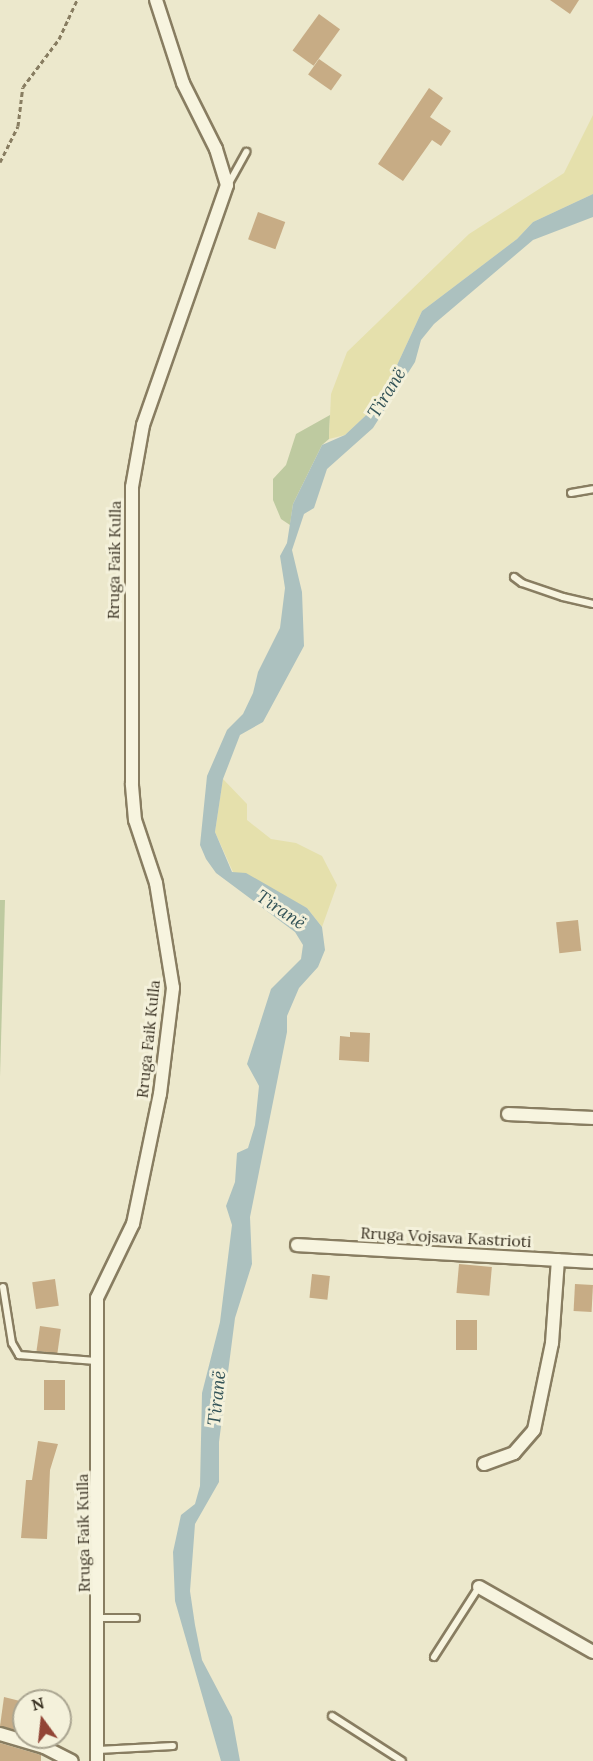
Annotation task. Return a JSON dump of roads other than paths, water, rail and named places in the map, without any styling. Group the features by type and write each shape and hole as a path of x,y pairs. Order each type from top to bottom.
{"street":[{"path":"156,0 183,83 216,149 227,185"},
{"name":"Rruga Faik Kulla","path":"98,1756 100,1617 97,1298 133,1224 160,1094 173,988 156,884 135,820 132,783 132,487 143,425 227,185"},
{"path":"508,1113 593,1118"},
{"name":"Rruga Vojsava Kastrioti","path":"297,1245 593,1262"},
{"path":"484,1464 514,1453 534,1430 552,1343 558,1260"},
{"path":"479,1587 593,1652"},
{"path":"0,1734 44,1747 72,1761"}],"lane":[{"name":"Rruga Faik Kulla","path":"227,185 246,152"},
{"path":"571,493 593,489"},
{"path":"514,577 522,584 593,604"},
{"path":"3,1287 12,1343 19,1355 96,1361"},
{"path":"434,1657 479,1587"},
{"path":"100,1617 136,1618"},
{"path":"332,1716 402,1761"},
{"path":"98,1756 174,1746"}],"water":[{"name":"Tiranë","path":"593,194 593,217 533,240 434,324 421,340 415,362 373,428 327,469 314,508 304,514 292,550 302,592 304,646 263,722 240,735 223,779 215,832 232,872 246,873 307,908 322,927 325,950 318,967 299,988 287,1016 287,1032 250,1217 252,1264 235,1318 219,1442 219,1482 195,1524 190,1591 195,1625 202,1660 232,1717 240,1761 221,1761 175,1601 173,1552 181,1515 195,1504 200,1486 202,1393 220,1322 232,1225 226,1206 235,1182 237,1153 248,1148 255,1125 259,1086 247,1064 271,989 301,959 303,945 295,932 216,873 206,859 200,845 207,776 227,730 243,714 253,693 258,672 280,628 285,588 280,556 287,543 293,504 322,445 345,435 380,402 422,311 517,239 533,222"}]}
